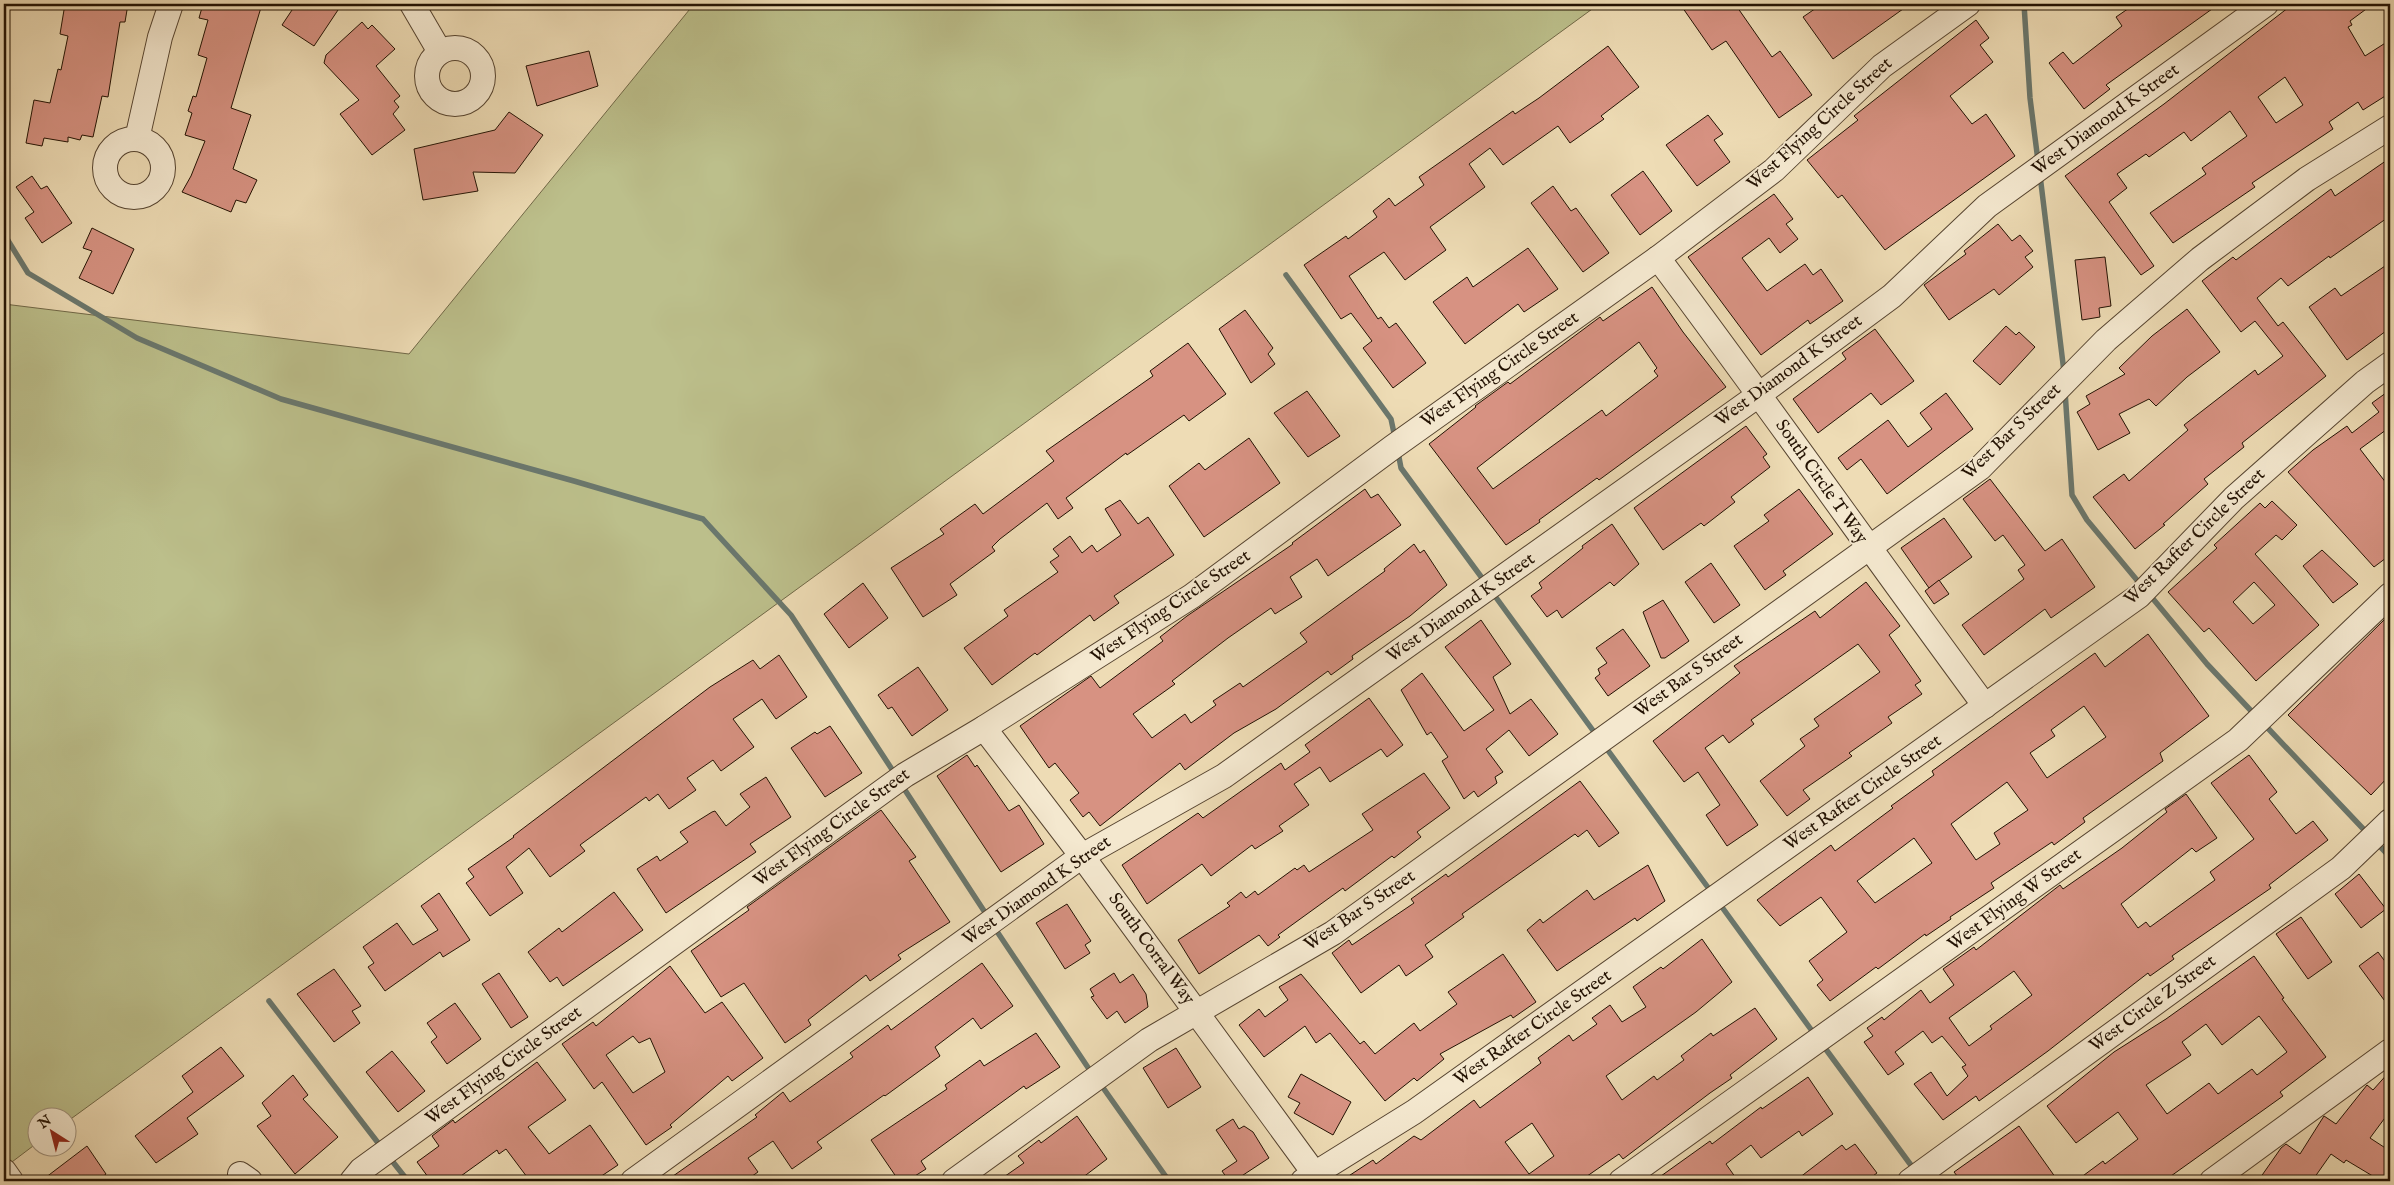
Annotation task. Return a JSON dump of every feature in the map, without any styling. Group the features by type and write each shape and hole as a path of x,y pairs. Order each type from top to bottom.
{"street":[{"path":"137,139 160,37 171,4"},
{"path":"412,4 440,52"},
{"name":"West Flying Circle Street","path":"352,1181 361,1170 514,1057 905,775 984,728 1192,596 1392,447 1658,258 1774,170 1882,66 1968,4"},
{"name":"West Diamond K Street","path":"632,1181 1082,856 1224,776 1760,394 1892,296 1987,206 2266,4"},
{"name":"West Bar S Street","path":"954,1181 1149,1040 1333,933 1980,468 2106,340 2200,260 2307,179 2390,127"},
{"name":"South Circle T Way","path":"1658,258 1760,394 1868,548 1984,706"},
{"name":"West Rafter Circle Street","path":"1308,1177 1414,1112 2139,596 2234,498 2365,382 2390,364"},
{"name":"West Flying W Street","path":"1621,1181 2238,740 2390,595"},
{"name":"South Corral Way","path":"984,728 1082,856 1197,1012 1308,1177"},
{"name":"West Circle Z Street","path":"1910,1181 2341,868 2390,821"},
{"path":"2212,1181 2390,1050"},
{"path":"4,1172 11,1181"}],"green space":[{"path":"694,4 1599,4 78,1114 78,1108 28,1108 28,1150 4,1168 4,304 409,354"}],"building":[{"path":"65,4 128,4 125,22 120,22 108,97 102,96 93,137 82,135 80,140 68,137 68,142 44,138 42,146 26,143 34,100 50,103 58,69 61,70 68,36 60,34"},
{"path":"203,4 262,4 231,108 251,115 233,169 257,180 246,203 236,200 231,212 182,192 191,176 205,141 185,135 192,113 188,111 193,96 196,97 207,58 198,55 208,20 199,18"},
{"path":"296,4 342,4 314,46 282,25"},
{"path":"1680,4 1735,4 1772,57 1780,51 1812,95 1779,118 1726,41 1712,50"},
{"path":"1822,4 1910,4 1833,59 1803,17"},
{"path":"2135,4 2219,4 2106,85 2110,89 2084,109 2049,63 2063,52 2073,64 2122,26 2116,17"},
{"path":"2293,4 2373,4 2350,21 2352,25 2348,27 2365,56 2390,40 2390,93 2363,110 2358,102 2329,122 2333,129 2252,183 2255,187 2173,243 2150,213 2206,174 2202,168 2247,136 2230,111 2191,141 2184,132 2149,157 2146,154 2117,174 2127,188 2109,202 2154,266 2141,275 2065,176 2164,104","holes":["2285,77 2303,105 2276,123 2258,97"]},
{"path":"1976,20 1989,38 1980,45 1993,62 1950,96 1972,124 1986,114 2015,156 1885,250 1842,195 1838,198 1807,160 1858,120 1854,116"},
{"path":"362,22 368,29 372,25 395,49 376,66 400,96 394,101 399,107 393,114 405,130 372,155 340,114 359,100 324,63 326,55"},
{"path":"1608,46 1639,87 1601,116 1604,119 1570,143 1558,126 1503,165 1490,148 1469,164 1485,187 1430,227 1446,250 1405,280 1384,252 1349,276 1378,319 1381,317 1389,328 1396,323 1426,363 1393,388 1363,348 1372,341 1351,313 1341,319 1304,265 1346,236 1348,239 1377,217 1373,211 1389,198 1395,206 1424,185 1419,177 1513,111 1515,114 1539,98"},
{"path":"589,51 598,86 537,106 526,66"},
{"path":"509,112 543,135 515,173 473,172 478,191 423,200 414,149 495,130"},
{"path":"1708,115 1723,134 1714,140 1730,162 1697,186 1666,145"},
{"path":"2390,158 2390,216 2330,258 2329,256 2288,286 2281,278 2257,298 2278,326 2283,322 2326,376 2242,443 2244,447 2204,479 2208,484 2163,524 2165,525 2135,549 2093,497 2124,474 2129,481 2188,430 2184,425 2255,370 2258,375 2283,356 2255,321 2241,332 2202,281 2233,257 2236,260 2331,189 2335,196"},
{"path":"1643,171 1672,211 1640,235 1611,195"},
{"path":"32,176 41,189 47,186 72,223 42,243 25,218 34,212 16,187"},
{"path":"1553,186 1571,211 1576,208 1609,253 1583,272 1531,203"},
{"path":"1774,194 1793,219 1786,224 1798,239 1780,253 1769,238 1742,258 1767,291 1805,264 1813,275 1821,269 1843,301 1810,324 1808,320 1761,355 1688,257"},
{"path":"1998,224 2012,241 2020,235 2033,251 2025,257 2033,267 1999,295 1994,289 1949,320 1924,285 1966,254 1964,251"},
{"path":"92,228 134,249 113,294 79,278 92,251 83,248"},
{"path":"1528,248 1558,289 1524,312 1518,304 1465,344 1433,302 1467,277 1473,287"},
{"path":"2105,257 2111,306 2099,308 2100,317 2082,320 2075,260"},
{"path":"2385,266 2390,275 2390,328 2347,360 2309,307 2335,288 2341,296"},
{"path":"1652,287 1683,332 1726,387 1506,545 1429,444 1508,382 1510,384 1600,317 1603,321","holes":["1639,342 1657,368 1654,371 1658,376 1606,416 1602,410 1493,489 1477,468"]},
{"path":"2187,309 2220,352 2187,377 2156,406 2149,399 2119,414 2130,433 2098,450 2077,412 2090,404 2086,396 2125,374 2119,368 2152,336"},
{"path":"1245,310 1273,348 1268,354 1275,364 1251,383 1219,329"},
{"path":"2006,326 2016,335 2019,332 2035,347 2000,385 1973,361"},
{"path":"1875,329 1914,381 1881,405 1871,393 1818,433 1793,399 1846,359 1842,353"},
{"path":"1188,343 1226,394 1189,421 1184,415 1127,455 1126,453 1066,498 1073,508 1058,519 1047,503 1000,539 992,547 995,551 950,584 957,595 923,617 891,568 944,534 940,529 975,504 983,514 1054,461 1046,451 1153,376 1150,371"},
{"path":"2390,390 2390,427 2360,449 2390,488 2390,555 2374,567 2288,472 2313,450 2347,426 2352,433 2379,412 2372,403"},
{"path":"1307,391 1340,436 1308,457 1274,413"},
{"path":"1946,393 1973,429 1887,494 1861,459 1847,470 1838,458 1888,420 1908,447 1932,429 1920,413"},
{"path":"1746,426 1767,454 1763,457 1770,467 1731,497 1735,502 1704,526 1701,523 1663,550 1634,508"},
{"path":"1249,438 1280,483 1204,537 1169,486 1199,463 1205,470"},
{"path":"1990,479 2045,551 2062,539 2095,587 2051,618 2045,609 1984,655 1962,625 2024,579 2018,570 2025,565 2003,535 1995,541 1963,499"},
{"path":"1365,489 1371,498 1378,494 1401,525 1328,576 1317,559 1290,577 1302,597 1275,614 1271,608 1172,681 1175,684 1133,714 1152,738 1185,714 1191,723 1216,705 1213,701 1240,683 1243,687 1307,642 1300,633 1385,571 1384,569 1414,544 1420,553 1424,550 1447,585 1410,616 1352,656 1353,659 1331,675 1328,671 1276,709 1234,733 1185,770 1180,763 1100,826 1089,812 1083,817 1070,800 1079,793 1055,763 1049,768 1020,726 1091,676 1100,688 1163,641 1160,637 1187,616 1293,544"},
{"path":"1799,489 1833,534 1783,571 1786,575 1765,590 1734,546 1769,521 1764,515"},
{"path":"1120,500 1138,524 1148,517 1174,555 1114,596 1119,603 1094,621 1090,615 1037,655 1035,653 992,685 964,648 1008,616 1004,610 1058,572 1050,562 1059,556 1053,549 1070,536 1082,553 1092,545 1097,552 1121,535 1105,509"},
{"path":"2272,501 2297,525 2282,540 2276,535 2255,554 2319,625 2256,681 2209,628 2204,632 2168,592 2217,548 2214,545 2260,503 2265,508","holes":["2254,582 2275,605 2253,624 2233,602"]},
{"path":"1944,518 1972,557 1929,588 1901,548"},
{"path":"1612,524 1639,564 1614,586 1610,582 1562,618 1557,610 1547,617 1531,596 1542,588 1539,583 1583,548 1582,546"},
{"path":"2322,550 2358,584 2333,603 2303,566"},
{"path":"1711,563 1740,605 1714,623 1685,582"},
{"path":"1939,580 1949,594 1934,604 1925,591"},
{"path":"1866,582 1900,626 1889,635 1921,681 1915,685 1922,694 1888,717 1892,723 1849,753 1852,756 1803,790 1810,799 1787,816 1760,781 1805,746 1800,739 1819,726 1814,719 1880,672 1858,644 1751,720 1754,724 1729,743 1723,735 1705,748 1758,825 1727,846 1706,815 1720,805 1698,772 1684,782 1653,741 1740,673 1734,666 1815,611 1820,618"},
{"path":"863,583 888,618 849,648 824,614"},
{"path":"1663,600 1689,641 1665,658 1661,658 1643,612"},
{"path":"2390,614 2390,775 2371,795 2288,715"},
{"path":"1481,620 1511,664 1493,677 1510,714 1531,699 1558,734 1529,756 1509,730 1486,749 1503,772 1495,777 1497,783 1478,797 1474,791 1464,799 1442,761 1448,757 1431,732 1427,735 1401,690 1422,673 1464,731 1494,710 1445,647"},
{"path":"1623,629 1650,666 1608,696 1595,678 1600,674 1598,669 1607,663 1596,648"},
{"path":"2148,634 2209,716 2160,753 2163,761 2083,818 2085,822 2054,845 2052,842 1991,883 1994,888 1950,917 1951,919 1926,936 1925,934 1878,969 1876,967 1830,1001 1817,985 1823,980 1809,961 1847,932 1821,897 1780,926 1757,900 1831,845 1835,851 1893,808 1891,806 1934,775 1932,771 2095,653 2105,667","holes":["2084,706 2106,737 2047,778 2030,753 2055,736 2051,730","2007,782 2028,810 1994,833 2000,844 1976,860 1951,824","1914,838 1932,863 1875,903 1857,881"]},
{"path":"779,655 807,697 776,719 762,699 733,719 754,747 721,771 713,760 687,778 696,790 669,809 658,794 649,801 646,797 580,845 585,851 550,877 529,848 506,867 523,893 490,916 466,883 474,877 468,869 514,837 710,687 753,660 760,669"},
{"path":"918,667 948,710 912,736 892,707 888,709 878,695"},
{"path":"1369,698 1403,745 1387,757 1381,749 1330,782 1320,767 1294,784 1309,805 1279,826 1283,831 1255,849 1252,845 1211,876 1202,864 1147,904 1122,865 1198,813 1203,818 1281,763 1285,770 1310,752 1305,745"},
{"path":"830,726 862,773 825,797 791,748 815,732 817,734"},
{"path":"967,755 975,767 977,765 1009,811 1019,805 1044,844 1001,872 937,776"},
{"path":"2249,755 2277,792 2269,799 2296,834 2313,821 2328,840 2269,885 2271,888 2172,956 2174,959 2150,976 2148,973 2048,1051 1979,1101 1976,1096 1943,1120 1914,1084 1931,1072 1947,1096 1968,1076 1962,1067 1966,1065 1942,1036 1932,1043 1923,1031 1895,1052 1904,1064 1888,1075 1864,1042 1873,1036 1867,1028 1882,1017 1884,1020 1921,990 1930,1003 1954,985 1943,969 1974,947 1976,950 2060,885 2063,889 2122,848 2167,812 2165,809 2186,794 2217,838 2196,852 2192,848 2121,904 2138,928 2146,922 2150,927 2215,880 2210,872 2254,839 2211,783","holes":["2014,971 2032,995 1990,1026 1992,1029 1969,1046 1949,1018"]},
{"path":"1424,773 1450,808 1417,832 1421,837 1345,891 1343,888 1278,935 1280,937 1268,946 1259,935 1199,974 1178,940 1230,906 1227,903 1241,892 1246,898 1255,891 1258,895 1295,868 1297,870 1304,865 1309,872 1373,830 1362,814"},
{"path":"766,777 791,817 750,844 756,852 666,913 637,869 657,856 660,861 688,842 680,832 712,812 715,811 726,826 750,807 740,794"},
{"path":"1580,781 1619,833 1599,847 1587,830 1578,837 1575,834 1462,914 1464,917 1425,945 1433,957 1406,976 1399,965 1361,993 1332,953 1349,940 1352,945 1414,903 1411,899 1446,874 1448,877"},
{"path":"881,810 916,857 909,861 950,922 898,955 901,959 870,981 866,975 808,1020 811,1025 785,1043 744,983 721,997 691,951 749,910 747,907"},
{"path":"1648,865 1665,901 1637,921 1635,918 1557,971 1527,930 1540,919 1543,923 1587,890 1594,900"},
{"path":"2359,874 2386,909 2361,928 2335,894"},
{"path":"614,892 643,930 563,986 557,977 550,982 528,952 559,928 562,932"},
{"path":"439,893 470,940 443,957 440,952 385,991 368,967 374,963 363,947 397,923 413,945 438,930 421,906"},
{"path":"1067,904 1091,941 1085,945 1090,953 1065,969 1036,923"},
{"path":"2301,917 2332,962 2308,979 2276,934"},
{"path":"1702,939 1732,982 1696,1012 1606,1076 1622,1100 1654,1076 1657,1080 1684,1060 1681,1056 1711,1033 1713,1036 1755,1008 1777,1039 1730,1075 1732,1078 1623,1159 1619,1154 1580,1181 1341,1181 1373,1160 1376,1164 1414,1136 1421,1140 1474,1100 1480,1108 1541,1063 1538,1058 1569,1035 1573,1041 1597,1024 1592,1018 1610,1005 1622,1022 1646,1007 1633,987 1661,967 1663,969","holes":["1532,1123 1554,1156 1529,1174 1505,1142"]},
{"path":"2378,952 2390,968 2390,1008 2359,966"},
{"path":"1503,954 1536,1002 1513,1018 1511,1015 1440,1054 1444,1059 1417,1081 1414,1078 1385,1101 1330,1033 1316,1043 1305,1026 1264,1057 1239,1025 1259,1009 1265,1017 1288,1000 1279,987 1301,974 1360,1044 1364,1041 1375,1054 1414,1023 1420,1031 1457,1004 1448,992"},
{"path":"2254,956 2284,998 2282,999 2326,1057 2280,1092 2283,1096 2164,1181 2076,1181 2103,1161 2105,1164 2138,1139 2118,1112 2076,1143 2047,1106 2114,1052 2166,1019","holes":["2259,1016 2287,1052 2257,1075 2252,1069 2218,1094 2209,1083 2167,1114 2146,1085 2191,1055 2182,1042 2206,1024 2222,1045"]},
{"path":"982,963 1013,1006 981,1029 973,1018 935,1047 940,1056 817,1142 822,1148 792,1169 773,1141 748,1158 758,1172 745,1181 666,1181 757,1117 755,1115 783,1092 790,1102 853,1057 850,1053 888,1025 891,1030"},
{"path":"670,966 705,1013 722,1002 763,1058 732,1081 728,1076 670,1125 672,1127 646,1145 602,1082 594,1089 562,1044 593,1022 596,1026","holes":["633,1036 639,1043 650,1038 665,1072 633,1093 606,1055"]},
{"path":"334,969 361,1006 352,1011 360,1023 334,1042 297,994"},
{"path":"499,973 528,1017 511,1028 482,984"},
{"path":"1114,973 1120,983 1133,974 1146,994 1148,1007 1125,1023 1117,1011 1107,1019 1091,997 1094,996 1090,989"},
{"path":"455,1003 481,1039 447,1064 431,1042 437,1037 427,1023"},
{"path":"1036,1033 1060,1067 1026,1089 1024,1086 921,1161 926,1169 907,1181 899,1181 871,1140 947,1089 945,1085 980,1060 984,1066"},
{"path":"221,1047 244,1076 187,1118 198,1134 156,1163 135,1136 193,1092 182,1076"},
{"path":"1176,1048 1201,1087 1168,1108 1143,1068"},
{"path":"392,1051 425,1091 398,1112 366,1072"},
{"path":"537,1062 566,1100 528,1127 549,1154 590,1125 618,1165 594,1181 530,1181 506,1149 499,1154 497,1150 454,1181 431,1181 417,1162 439,1146 432,1136 453,1120 455,1123"},
{"path":"2390,1071 2390,1111 2370,1138 2390,1151 2390,1181 2381,1181 2346,1160 2344,1163 2331,1154 2312,1181 2258,1181 2281,1148 2286,1144 2300,1154 2324,1116 2336,1124 2367,1085 2373,1090"},
{"path":"1301,1074 1351,1102 1333,1135 1294,1113 1300,1103 1288,1097"},
{"path":"293,1075 308,1095 303,1099 338,1137 295,1174 257,1126 271,1116 262,1103"},
{"path":"1808,1077 1833,1114 1802,1136 1799,1131 1761,1158 1751,1145 1726,1164 1738,1181 1654,1181 1710,1141 1712,1144 1761,1107 1762,1109"},
{"path":"1077,1116 1107,1159 1078,1181 998,1181 1024,1163 1018,1156 1039,1140 1041,1143"},
{"path":"1233,1119 1239,1129 1244,1126 1253,1132 1269,1158 1234,1181 1229,1181 1222,1171 1237,1161 1216,1130"},
{"path":"2019,1126 2058,1181 1961,1181 1954,1172"},
{"path":"1855,1144 1877,1173 1866,1181 1795,1181 1842,1145 1846,1150"},
{"path":"87,1146 106,1174 97,1181 41,1181 71,1158 78,1158 78,1153"}],"waterway":[{"path":"2024,4 2030,98 2038,161"},
{"path":"2040,175 2064,372"},
{"path":"4,234 28,273 137,338 281,399 703,519 791,615 895,774"},
{"path":"1286,275 1391,419 1395,438"},
{"path":"2065,391 2072,495 2087,520 2141,585"},
{"path":"1398,452 1401,468 1485,582"},
{"path":"1492,592 1597,736"},
{"path":"2149,594 2207,664 2255,715"},
{"path":"2263,723 2369,835"},
{"path":"1604,745 1712,893"},
{"path":"901,784 988,917"},
{"path":"2375,841 2390,857"},
{"path":"1719,903 1815,1035"},
{"path":"994,927 1093,1075"},
{"path":"269,1001 382,1148"},
{"path":"1822,1044 1916,1172"},
{"path":"1099,1082 1169,1181"},
{"path":"389,1157 408,1181"}]}
